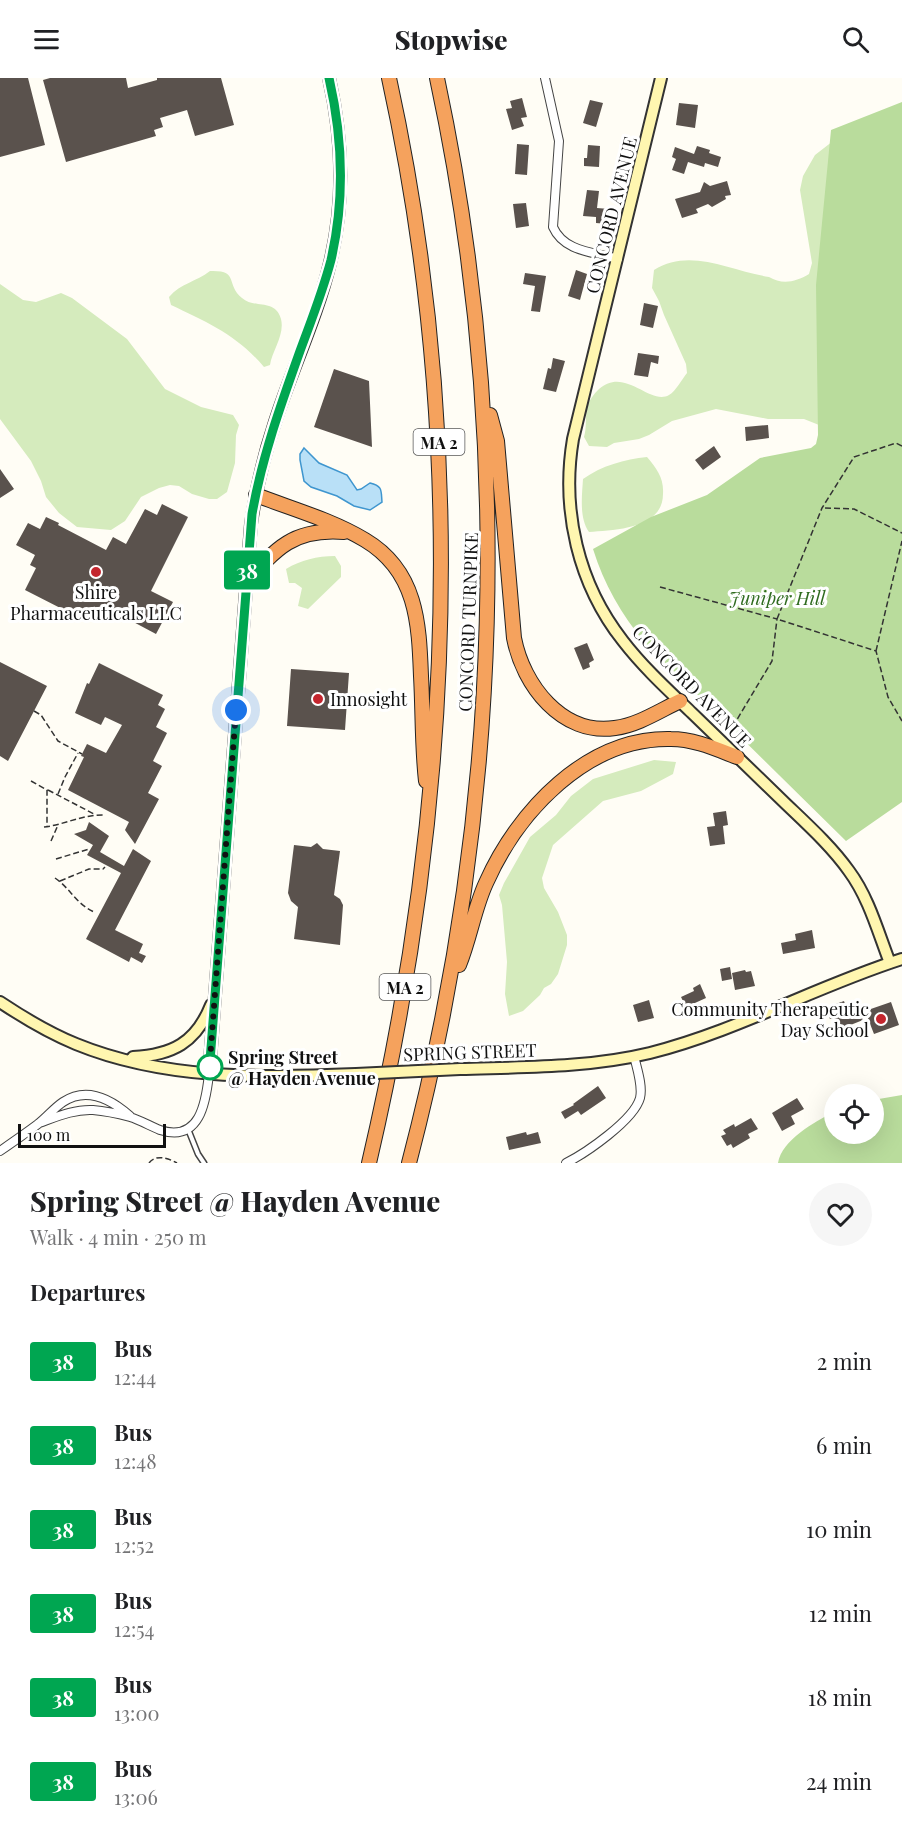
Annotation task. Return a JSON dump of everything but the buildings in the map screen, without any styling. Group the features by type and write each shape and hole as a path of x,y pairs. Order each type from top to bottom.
{"highway":[{"name":"CONCORD TURNPIKE","path":"369,1163 409,967 429,810 436,725 442,560 440,456 433,356 424,275 409,177 389,78"},
{"name":"CONCORD TURNPIKE","path":"408,1163 433,1064 460,921 475,813 487,669 489,532 483,390 466,235 437,78"},
{"path":"483,390 497,441 514,638 521,663 531,683 543,699 563,716 597,729 627,726 680,701"},
{"path":"256,495 336,525 370,543 390,561 404,580 413,601 420,637 423,756 429,810"},
{"path":"246,583 272,554 293,538 320,531 349,533"},
{"path":"448,992 468,942 480,897 499,858 530,814 571,774 614,748 649,740 691,741 737,757"}],"main road":[{"path":"209,1074 249,534 256,495 275,421 322,291 335,238 339,207 341,164 337,116 329,78"},
{"name":"CONCORD AVENUE","path":"661,78 573,439 569,482 572,523 586,575 608,619 630,649 680,701 825,842 849,872 864,898 890,963"},
{"name":"SPRING STREET","path":"0,1002 57,1036 82,1046 117,1057 209,1074 275,1076 356,1074 575,1064 634,1056 697,1038 902,959"},
{"path":"117,1057 157,1054 182,1045 192,1037 204,1021 215,993"}],"street":[{"path":"545,78 559,141 553,227 557,237 570,246 618,259"},
{"path":"566,1163 597,1145 637,1105 641,1091 634,1056"},
{"path":"39,1123 84,1110 132,1117 165,1131 178,1131 198,1120 202,1113 209,1074"},
{"path":"0,1151 71,1098 95,1095 110,1100 132,1117"}],"lane":[{"path":"187,1128 204,1163"}],"path":[{"path":"723,742 772,661 777,619 822,508 854,457 896,443 902,446"},
{"path":"822,508 854,509 902,533"},
{"path":"902,541 876,651 888,697 902,721"},
{"path":"660,587 777,619 876,651"},
{"path":"34,711 41,715 58,741 82,754"},
{"path":"57,795 78,752"},
{"path":"31,781 96,815"},
{"path":"47,790 45,827 82,817 105,815"},
{"path":"51,841 58,825"},
{"path":"56,859 89,849"},
{"path":"59,881 89,869 99,870 105,867"},
{"path":"55,878 66,886 81,906 94,912"},
{"path":"149,1163 159,1157 177,1163"}],"green space":[{"name":"Juniper Hill","path":"902,102 902,802 846,841 645,643 614,598 593,549 651,517 707,495 760,458 811,448 816,444 818,435 816,285 831,130"},
{"path":"855,124 819,425 804,419 768,419 716,409 672,421 639,439 614,443 607,447 589,446 584,437 587,409 593,395 599,389 609,383 618,382 662,397 672,393 687,373 686,364 652,288 654,270 668,263 696,261 725,266 784,282 794,281 809,274 812,263 800,190 803,176 815,155"},
{"path":"210,271 219,271 229,275 234,288 242,298 274,308 278,313 282,325 270,365 264,367 232,338 171,305 169,297 174,292"},
{"path":"0,284 23,300 36,302 61,293 72,298 127,339 165,389 201,407 233,415 239,425 236,435 235,463 227,492 217,499 209,499 192,494 179,486 170,485 159,488 141,497 125,521 111,530 77,527 59,513 46,497 31,461 0,419"},
{"path":"647,457 657,470 662,483 661,506 655,514 636,525 589,532 582,514 583,479 614,464"},
{"path":"335,556 341,566 341,577 308,609 298,606 302,588 295,583 289,583 286,569 309,559"},
{"path":"654,760 676,762 673,774 641,791 603,801 553,845 542,878 544,888 558,912 567,935 567,945 558,974 551,984 544,988 523,1011 509,1016 505,994 507,962 499,895 530,837 556,815 571,796 593,779"},
{"path":"902,1095 902,1163 778,1163 792,1139 824,1118 824,1144 884,1144 884,1098"}],"water":[{"path":"304,448 319,463 347,475 357,490 370,483 377,486 382,502 370,510 354,506 337,496 311,487 304,481 300,460 300,454"}],"bus line":[{"name":"38","path":"209,1074 252,514 261,468 275,421 324,283 339,215 340,146 336,107 329,78"}],"place":[{"name":"Shire Pharmaceuticals LLC","path":"96,572"},
{"name":"Innosight","path":"318,699"},
{"name":"Community Therapeutic Day School","path":"881,1019"},
{"name":"Spring Street @ Hayden Avenue","path":"210,1067"}],"route":[{"path":"210,1067 209,1074 236,710"}]}
